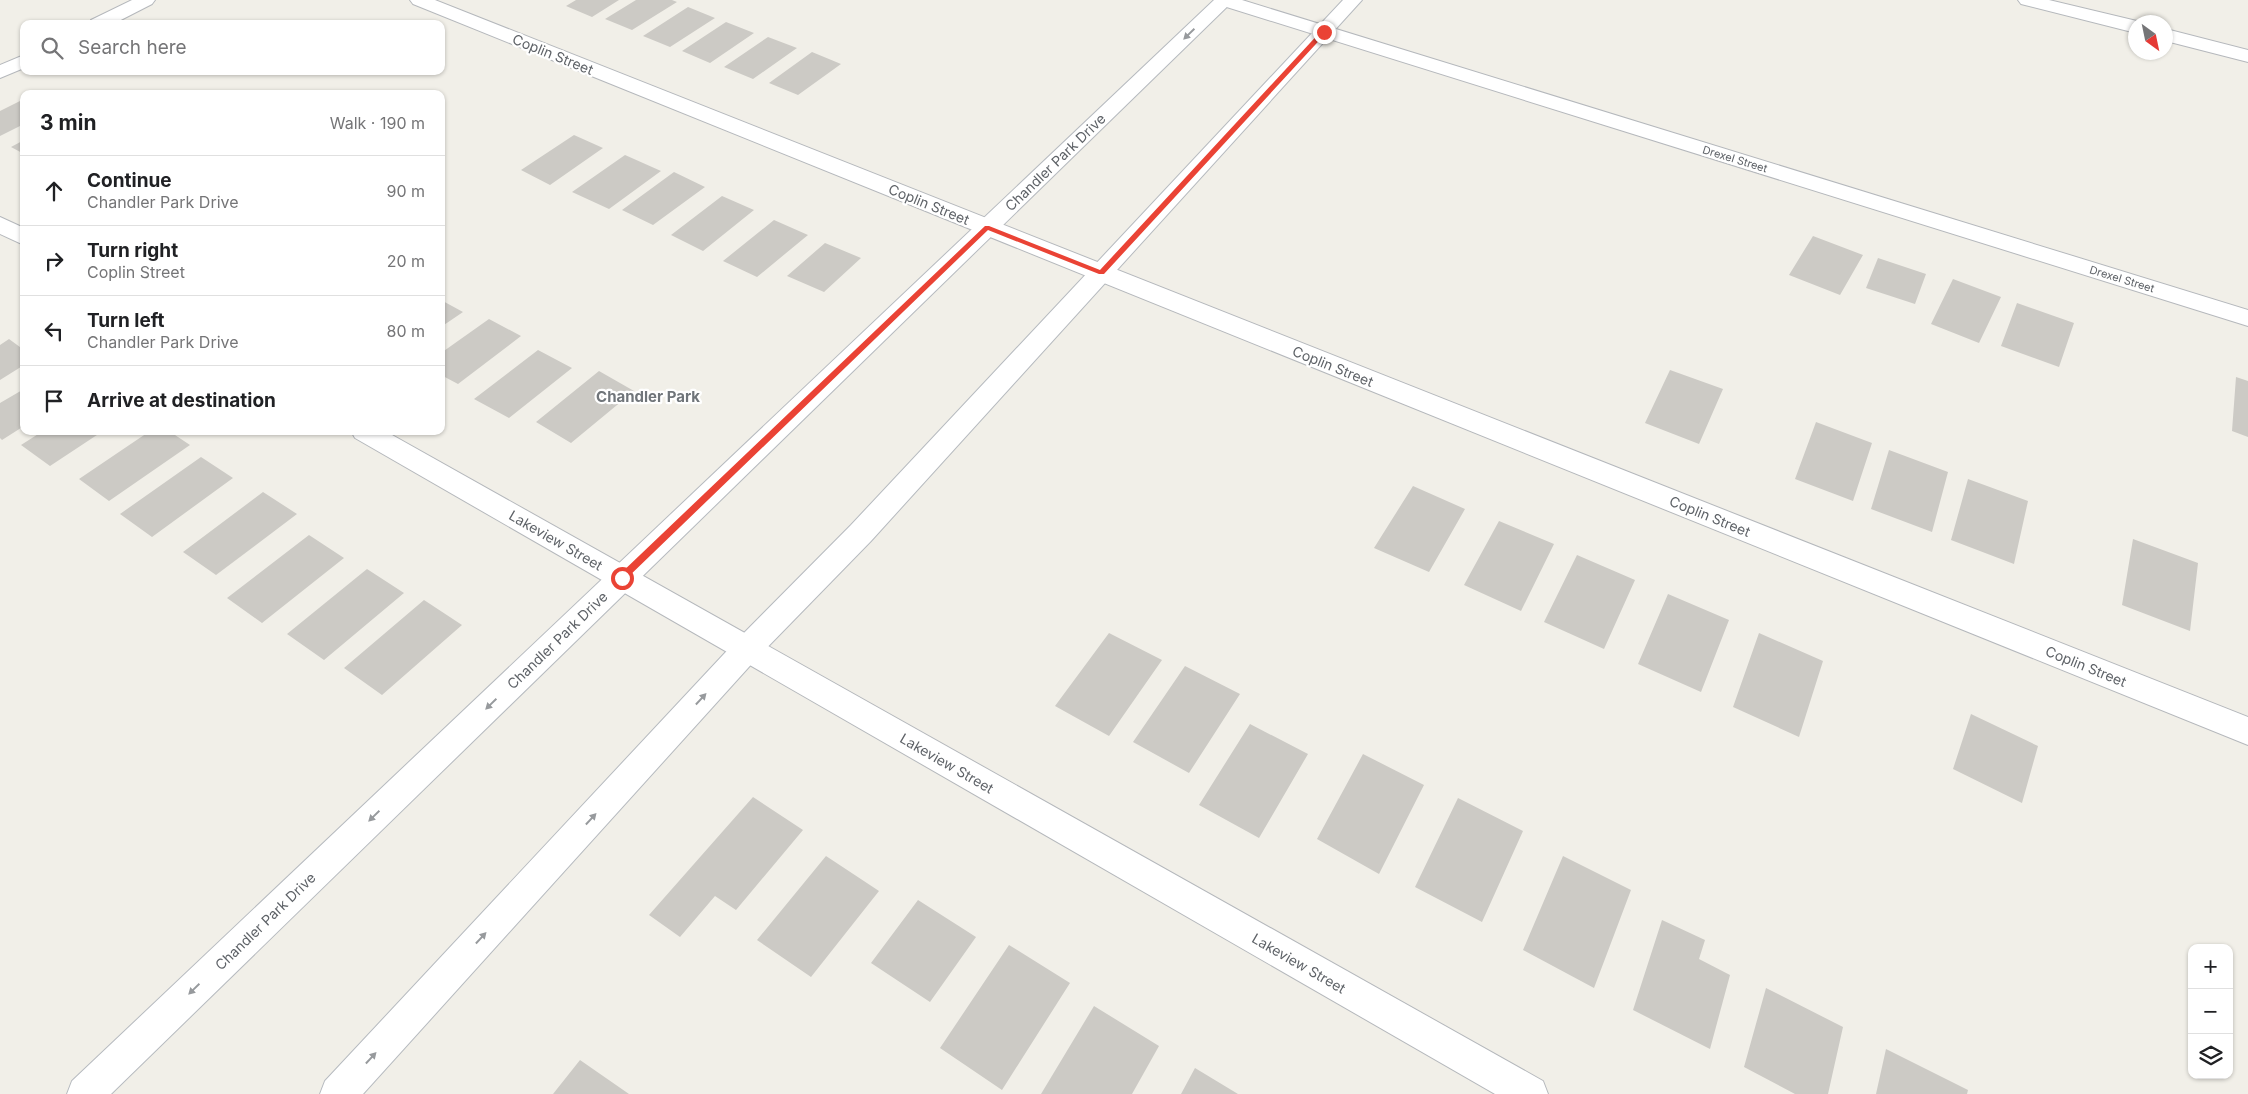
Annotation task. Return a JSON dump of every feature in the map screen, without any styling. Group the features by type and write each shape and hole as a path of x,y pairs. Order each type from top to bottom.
{"street":[{"path":"106,20 146,0"},
{"name":"Coplin Street","path":"419,0 2248,731"},
{"name":"Chandler Park Drive","path":"85,1094 1224,0"},
{"name":"Drexel Street","path":"1224,0 2248,318"},
{"path":"338,1094 747,649 861,533 1353,0"},
{"path":"2027,0 2128,25"},
{"path":"2173,37 2248,56"},
{"path":"0,72 20,63"},
{"path":"0,224 20,236"},
{"name":"Lakeview Street","path":"371,435 1530,1094"}],"building":[{"path":"576,0 619,0 592,17 566,6"},
{"path":"636,0 672,0 677,2 632,30 605,19"},
{"path":"688,7 715,18 670,47 643,36"},
{"path":"726,22 754,33 710,63 682,51"},
{"path":"768,37 797,48 753,79 724,67"},
{"path":"812,52 841,64 798,95 769,83"},
{"path":"20,101 20,126 0,136 0,111"},
{"path":"574,135 603,148 550,185 521,170"},
{"path":"20,142 20,152 11,147"},
{"path":"625,155 661,171 609,209 572,192"},
{"path":"674,172 705,187 653,225 622,210"},
{"path":"722,196 754,210 703,251 671,235"},
{"path":"774,220 808,235 757,277 723,261"},
{"path":"1813,236 1863,255 1840,295 1789,275"},
{"path":"825,243 861,258 824,292 787,276"},
{"path":"1878,258 1926,274 1915,304 1866,288"},
{"path":"1953,279 2001,297 1979,343 1931,324"},
{"path":"445,302 463,312 445,324"},
{"path":"2017,303 2074,323 2059,367 2001,346"},
{"path":"489,319 521,336 458,384 445,377 445,350"},
{"path":"9,339 20,347 20,368 0,380 0,345"},
{"path":"538,350 572,368 509,418 474,399"},
{"path":"1670,370 1723,389 1699,444 1645,423"},
{"path":"599,371 634,391 571,443 536,422"},
{"path":"2236,377 2248,381 2248,437 2232,431"},
{"path":"20,391 20,429 2,440 0,438 0,403"},
{"path":"1816,422 1872,443 1853,501 1795,479"},
{"path":"37,435 97,435 50,466 21,445"},
{"path":"144,435 175,435 190,445 109,501 79,479"},
{"path":"1889,450 1948,472 1932,532 1871,509"},
{"path":"201,457 233,478 152,537 120,514"},
{"path":"1968,479 2028,501 2014,564 1951,540"},
{"path":"1413,486 1465,509 1429,572 1374,548"},
{"path":"263,492 297,514 216,575 183,552"},
{"path":"1499,521 1554,544 1521,611 1464,585"},
{"path":"309,535 344,558 262,623 227,598"},
{"path":"2133,539 2198,563 2190,631 2122,605"},
{"path":"1577,555 1635,580 1604,649 1544,622"},
{"path":"367,569 404,593 324,660 287,634"},
{"path":"1668,594 1729,620 1701,692 1638,664"},
{"path":"424,600 462,625 382,695 344,668"},
{"path":"1109,633 1162,660 1109,736 1055,706"},
{"path":"1759,633 1823,661 1799,737 1733,707"},
{"path":"1185,666 1240,694 1189,773 1133,742"},
{"path":"1971,714 2038,746 2022,803 1953,769"},
{"path":"1250,724 1308,754 1259,838 1199,805"},
{"path":"1363,754 1424,785 1379,874 1317,839"},
{"path":"753,797 803,830 736,910 715,896 680,937 649,915"},
{"path":"1458,798 1523,831 1482,922 1415,887"},
{"path":"826,856 879,891 811,977 757,940"},
{"path":"1563,856 1631,890 1594,988 1523,950"},
{"path":"918,900 976,937 930,1002 871,963"},
{"path":"1662,920 1705,940 1699,959 1730,975 1710,1049 1633,1010"},
{"path":"1009,945 1070,983 1002,1090 940,1048"},
{"path":"1766,988 1843,1027 1828,1094 1795,1094 1744,1067"},
{"path":"1094,1006 1159,1046 1132,1094 1041,1094"},
{"path":"1886,1049 1968,1090 1967,1094 1876,1094"},
{"path":"580,1060 629,1094 553,1094"},
{"path":"1195,1068 1238,1094 1181,1094"}],"district":[{"name":"Chandler Park","path":"648,396"}],"route":[{"path":"622,578 987,228 1101,273 1324,32"}]}
